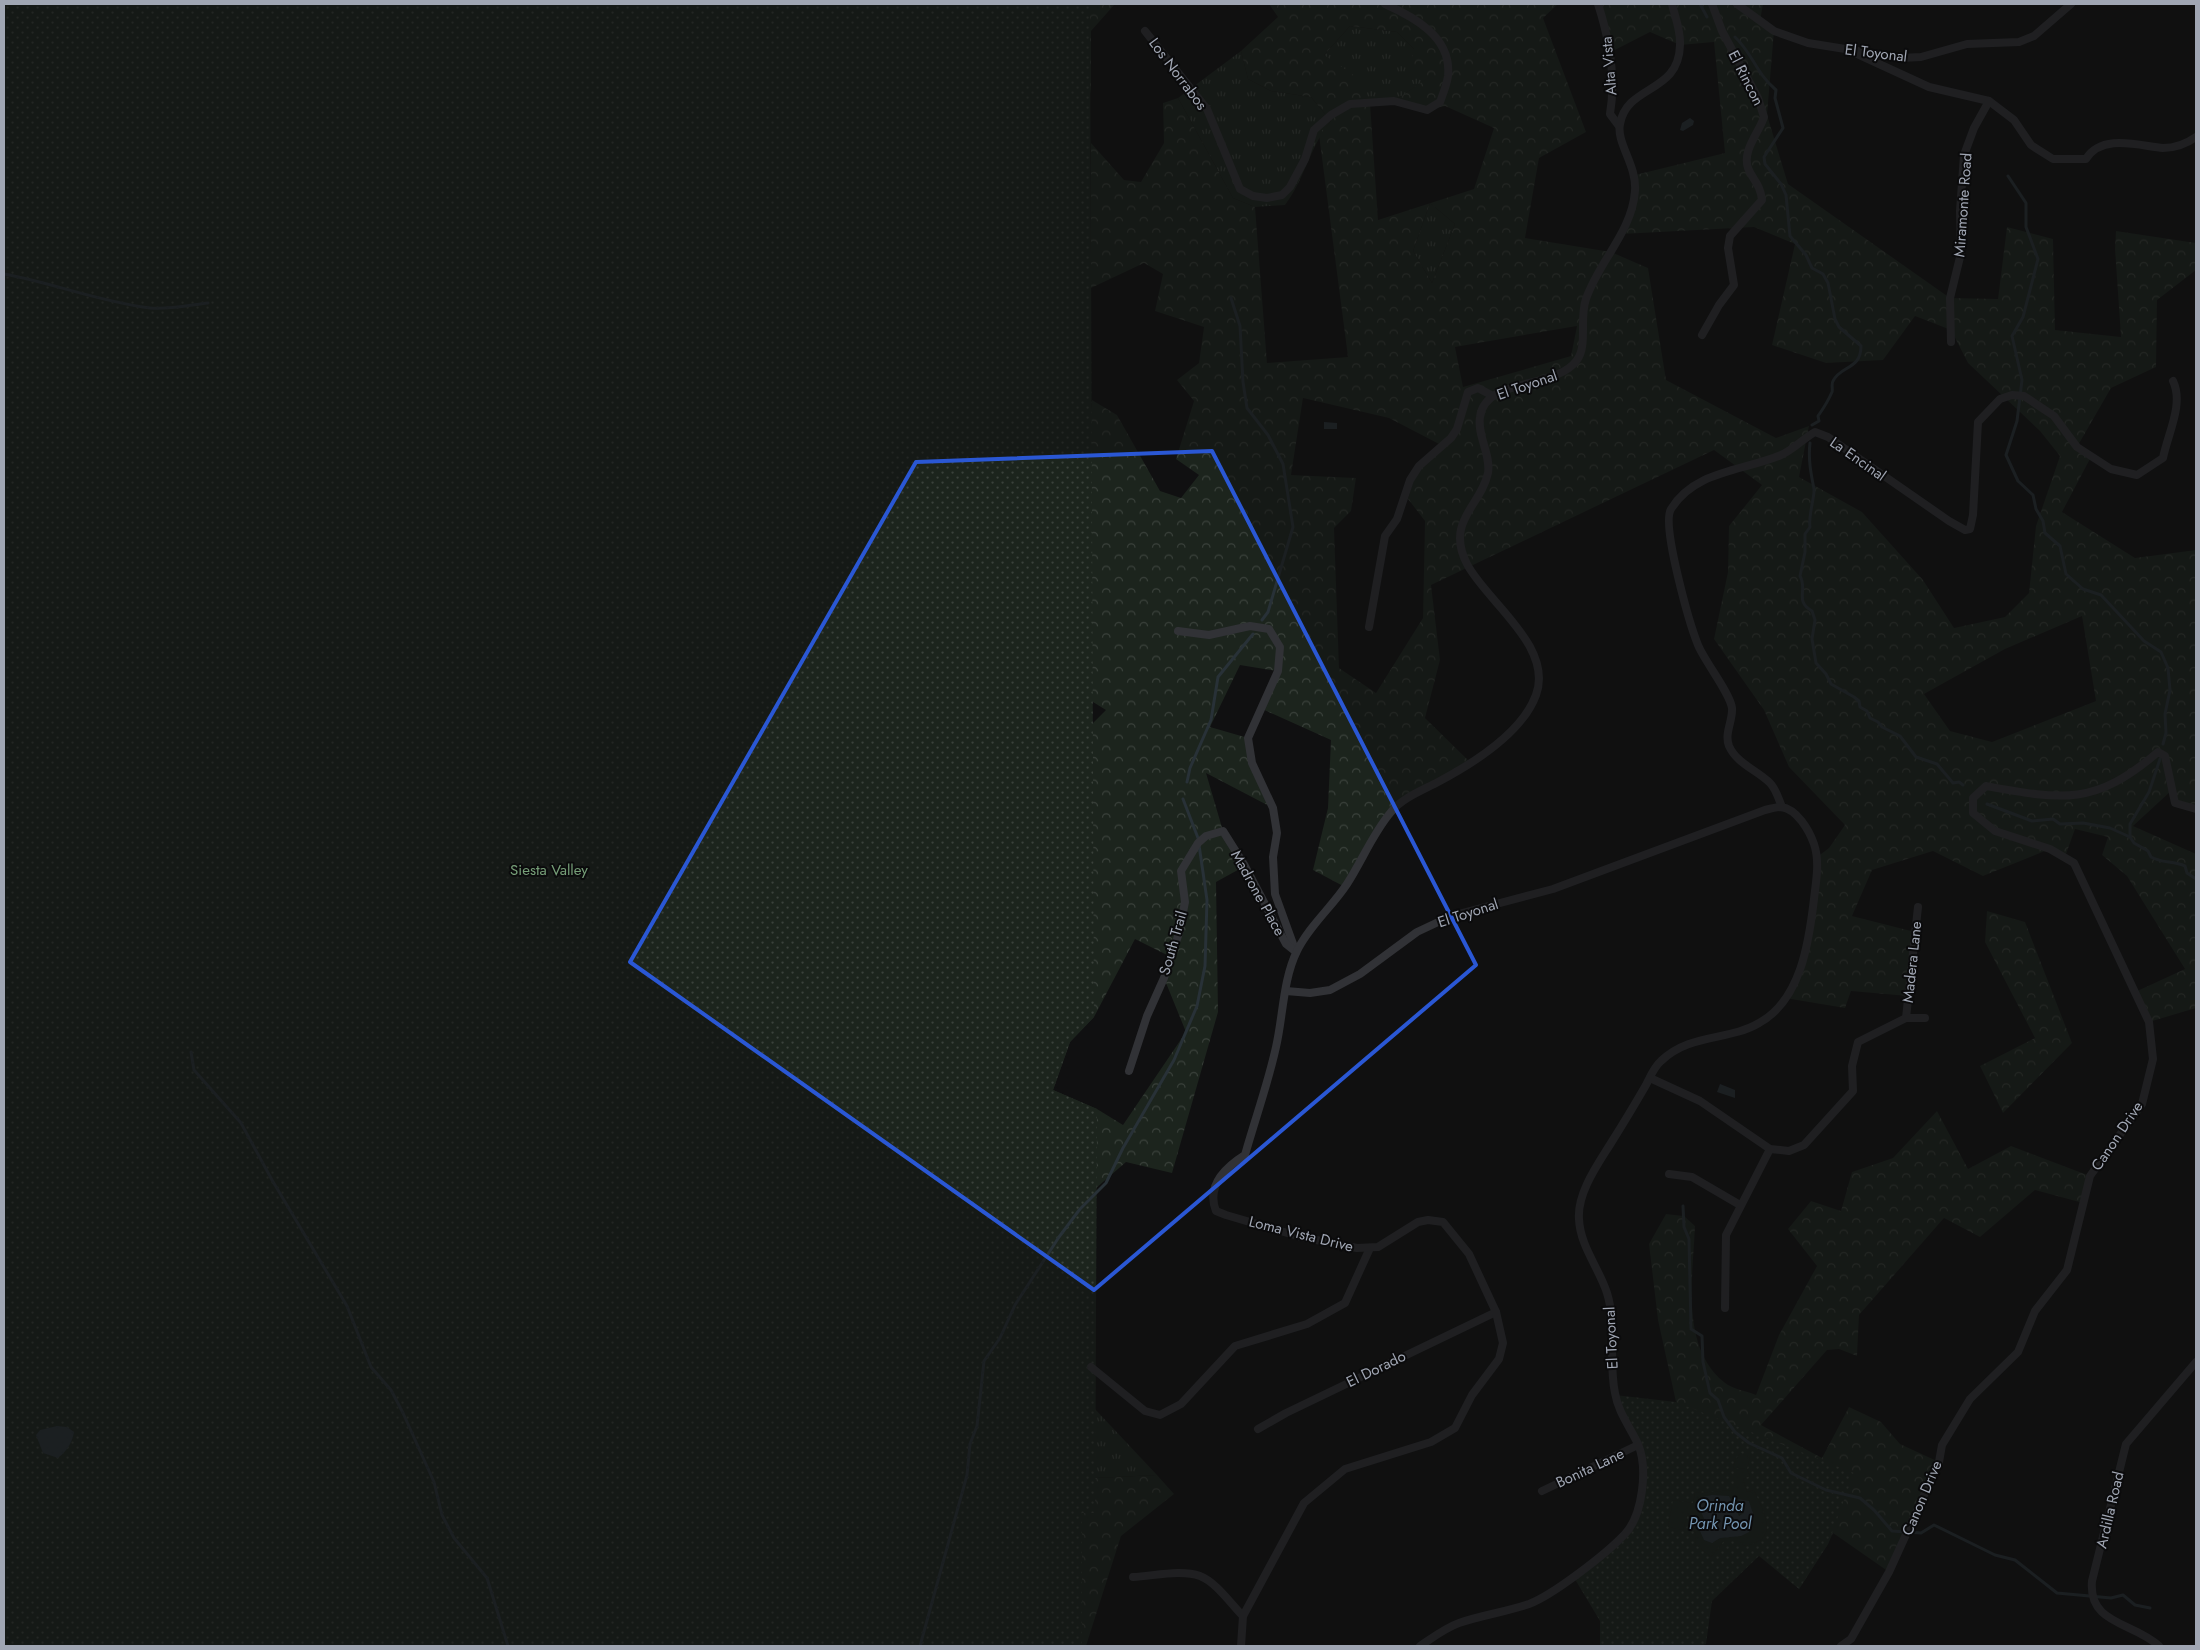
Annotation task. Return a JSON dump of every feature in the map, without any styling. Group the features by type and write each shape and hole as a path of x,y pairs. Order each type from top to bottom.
{"street":[{"name":"Los Norrabos","path":"1145,31 1207,109 1240,189 1253,196 1268,198 1282,195 1290,187 1305,159 1314,130 1331,114 1350,104 1394,101 1427,110 1440,102 1448,76 1447,58 1432,30 1385,4"},
{"name":"Alta Vista","path":"1598,4 1606,33 1614,95 1610,114 1619,126"},
{"path":"1619,126 1625,112 1632,103 1675,71 1680,45 1680,31 1672,4"},
{"name":"El Rincon","path":"1702,335 1719,305 1734,285 1728,248 1730,236 1762,200 1761,188 1748,167 1746,155 1764,117 1758,98 1722,31 1712,4"},
{"name":"El Toyonal","path":"1737,4 1774,31 1808,43 1853,52 1901,58 1921,57 1967,44 2018,42 2034,36 2071,4"},
{"path":"1853,52 1929,87 1990,101 2014,120 2031,145 2053,159 2086,159 2096,150 2116,143 2137,142 2163,148 2175,147 2196,137"},
{"name":"Miramonte Road","path":"1951,342 1950,298 1961,254 1960,211 1964,155 1974,128 1990,101"},
{"name":"El Toyonal","path":"1420,1646 1458,1623 1532,1603 1549,1594 1614,1545 1633,1524 1638,1510 1642,1458 1615,1395 1610,1308 1606,1290 1585,1243 1578,1219 1584,1195 1598,1164 1661,1061 1688,1044 1758,1025 1773,1014 1791,988 1809,937 1817,857 1813,842 1805,826 1795,814 1782,807 1742,818 1553,889 1451,916 1417,932 1360,974 1330,990 1310,993 1286,991 1296,952 1345,887 1392,811 1480,757 1522,720 1537,694 1538,675 1530,648 1509,615 1477,580 1464,557 1461,544 1462,528 1468,511 1485,482 1488,471 1480,416 1483,406 1493,396 1562,374 1581,355 1583,348 1581,324 1586,298 1622,234 1635,194 1635,175 1620,136 1619,126"},
{"name":"La Encinal","path":"1782,807 1772,784 1736,757 1729,746 1727,737 1732,708 1698,645 1683,596 1669,530 1670,510 1684,495 1708,478 1783,455 1816,432 1828,437 1949,521 1965,530 1970,529 1973,514 1978,422 2000,399 2012,395 2024,396 2054,416 2077,447 2110,469 2137,475 2163,458 2168,432 2178,407 2177,390 2173,381"},
{"path":"1369,627 1385,536 1397,518 1410,480 1419,466 1451,438 1457,429 1468,392 1478,388 1493,396"},
{"path":"1178,631 1209,635 1250,626 1269,629 1280,647 1278,671 1248,738 1252,763 1273,808 1277,833 1273,857 1275,894 1296,952"},
{"name":"Canon Drive","path":"1842,1646 1850,1639 1889,1572 1939,1462 1942,1445 1970,1399 2018,1352 2035,1311 2067,1270 2090,1176 2142,1104 2153,1060 2149,1022 2074,863 2050,849 1995,831 1973,813 1973,798 1986,786 2063,797 2098,791 2134,771 2158,752 2165,756 2175,803 2196,809"},
{"name":"Madrone Place","path":"1223,831 1245,866 1286,944 1296,952"},
{"name":"South Trail","path":"1129,1071 1179,933 1185,902 1180,871 1198,843 1206,836 1223,831"},
{"name":"Madera Lane","path":"1906,1018 1918,907"},
{"name":"Loma Vista Drive","path":"1241,1646 1243,1616 1304,1503 1345,1469 1431,1442 1455,1428 1472,1396 1495,1366 1502,1351 1501,1328 1496,1312 1469,1254 1444,1222 1428,1220 1418,1222 1387,1243 1370,1248 1357,1248 1301,1237 1216,1211 1212,1202 1214,1191 1223,1173 1228,1166 1245,1155 1276,1046 1286,991"},
{"path":"1650,1078 1700,1100 1770,1149 1789,1151 1804,1145 1853,1091 1852,1066 1858,1042 1906,1018 1925,1018"},
{"path":"1725,1308 1726,1235 1770,1149"},
{"path":"1669,1174 1692,1176 1740,1205"},
{"path":"1091,1367 1145,1411 1160,1415 1181,1404 1235,1346 1307,1324 1345,1303 1370,1248"},
{"name":"El Dorado","path":"1258,1429 1286,1413 1496,1312"},
{"name":"Ardilla Road","path":"2159,1646 2148,1636 2103,1615 2091,1595 2092,1581 2126,1444 2196,1362"},
{"name":"Bonita Lane","path":"1542,1491 1638,1445"},
{"path":"1134,1577 1186,1574 1200,1576 1211,1583 1243,1616"}],"highlighted area":[{"path":"1212,451 1476,965 1094,1290 630,962 916,462"}],"green space":[{"name":"Siesta Valley","path":"4,4 1090,4 1094,1017 1070,1042 1053,1090 1097,1109 1095,1513 1082,1513 1082,1646 4,1646"},
{"path":"1074,4 1115,4 1091,31 1091,94"},
{"path":"1269,4 1558,4 1543,18 1586,132 1539,158 1525,238 1611,252 1648,268 1666,380 1776,438 1809,426 1799,477 1862,512 1923,580 1954,628 2005,617 2029,593 2036,526 2060,456 2040,431 1968,363 1951,330 1915,316 1883,360 1826,363 1772,345 1795,244 1754,227 1622,234 1630,215 1635,175 1725,153 1714,42 1680,45 1650,32 1609,53 1598,4 1763,4 1760,21 1774,31 1767,115 1788,184 1950,298 1998,299 2007,227 2053,239 2055,330 2121,337 2115,249 2116,231 2196,243 2196,270 2157,300 2156,367 2111,388 2077,447 2091,457 2062,512 2135,558 2196,550 2196,809 2175,803 2171,791 2133,826 2196,854 2196,1008 2149,1022 2135,992 2185,969 2127,876 2102,855 2108,837 2075,829 2065,857 2050,849 1983,876 1933,851 1872,870 1852,916 1915,932 1908,996 1851,991 1845,1008 1785,998 1809,937 1817,857 1829,848 1845,825 1789,767 1764,710 1714,639 1728,572 1729,526 1762,485 1714,450 1431,585 1440,660 1425,718 1471,763 1397,805 1345,887 1313,870 1328,808 1331,740 1260,708 1277,671 1240,665 1210,727 1248,738 1252,763 1273,808 1206,773 1223,831 1245,866 1216,882 1218,1012 1172,1173 1126,1162 1096,1188 1095,1478 1157,1475 1174,1494 1121,1536 1086,1646 569,1646 4,1081 1093,723 1106,710 1093,702 1064,671 1092,400 1117,415 1160,491 1181,498 1199,475 1176,459 1194,401 1177,380 1199,363 1204,327 1155,311 1163,274 1144,263 1091,288 1091,143 1124,180 1141,182 1164,143 1163,103 1178,98 1233,198 1255,207 1267,363 1348,357 1319,135 1331,121 1311,97 1271,91 1248,79 1241,51 1278,17","holes":["1350,26 1397,32 1414,49 1410,65 1429,77 1394,101 1427,110 1445,106 1494,128 1474,189 1378,220 1370,103 1361,80 1324,55","1430,203 1455,224 1432,283 1413,251","1577,326 1571,356 1463,387 1455,347","1303,398 1389,418 1441,445 1417,467 1408,499 1425,521 1423,618 1376,693 1339,668 1334,528 1351,511 1356,478 1291,475","2082,616 2096,701 1992,742 1950,731 1924,694 2005,649","1135,939 1171,957 1164,978 1186,1032 1123,1125 1097,1109 1053,1090 1070,1042 1094,1017"]},
{"path":"1350,26 1397,32 1414,49 1430,77 1394,101 1370,103 1324,55"},
{"path":"1241,51 1248,79 1271,91 1311,97 1331,121 1318,141 1298,184 1285,205 1255,207 1233,198 1178,98"},
{"path":"1430,203 1455,224 1432,283 1413,251"},
{"path":"1987,911 2025,922 2072,1043 2003,1113 1980,1066 2035,1038 1985,942"},
{"path":"1937,1111 1968,1169 2011,1146 2090,1176 2083,1203 2035,1190 1980,1237 1944,1218 1859,1315 1857,1356 1839,1349 1827,1350 1761,1425 1822,1458 1849,1407 1881,1422 1900,1444 1939,1462 1889,1572 1833,1533 1799,1589 1702,1423 1676,1402 1658,1320 1649,1244 1666,1214 1684,1216 1695,1226 1692,1310 1701,1350 1710,1367 1724,1382 1756,1395 1779,1335 1817,1266 1788,1229 1811,1201 1841,1211 1852,1172 1893,1158"},
{"path":"1615,1395 1676,1402 1854,1473 1828,1544 1799,1589 1759,1556 1712,1601 1706,1644 1701,1646 1600,1646 1600,1621 1573,1576 1614,1545 1636,1518 1642,1457"},
{"path":"1095,1409 1157,1475 1095,1478"},
{"name":"Orinda Park Pool","path":"1741,1453 1750,1457 1747,1469 1750,1476 1743,1479 1747,1492 1754,1490 1762,1508 1767,1524 1766,1532 1763,1538 1755,1543 1744,1546 1739,1541 1724,1541 1711,1557 1695,1544 1696,1535 1688,1513 1683,1530 1668,1527 1673,1500 1693,1503 1695,1493 1734,1490 1734,1469 1745,1469 1733,1468 1736,1458","holes":["1712,1495 1729,1496 1739,1516 1744,1513 1738,1499 1749,1501 1754,1517 1749,1532 1741,1536 1720,1538 1712,1543 1704,1540 1696,1522 1702,1521 1708,1531 1710,1530 1698,1505 1703,1497"]}],"water":[{"path":"1690,118 1694,121 1693,125 1683,131 1680,130 1682,123"},
{"path":"1324,422 1337,423 1337,429 1324,429"},
{"path":"1720,1084 1735,1090 1735,1098 1717,1092"},
{"path":"57,1426 67,1427 74,1432 69,1446 58,1458 43,1453 36,1435 40,1430"},
{"name":"Orinda Park Pool","path":"1712,1495 1729,1496 1739,1516 1744,1513 1738,1499 1749,1501 1754,1517 1749,1532 1741,1536 1720,1538 1712,1543 1704,1540 1696,1522 1702,1521 1707,1531 1709,1530 1698,1505 1703,1497"}],"waterway":[{"path":"1700,4 1707,17"},
{"path":"1735,37 1746,50 1763,77 1776,90 1775,98 1783,128 1764,157 1765,164 1781,184 1786,195 1790,236 1806,255 1812,268 1823,274 1828,283 1835,319 1839,327 1861,346 1858,359 1836,376 1832,384 1832,392 1818,416 1819,421 1812,425"},
{"path":"2008,176 2026,203 2026,227 2038,259 2023,317 2012,336 2022,380 2017,421 2006,455 2018,481 2033,495 2036,509 2043,521 2045,533 2060,546 2066,574 2083,589 2101,595 2144,641 2161,652 2168,668 2170,690 2165,714 2166,733 2163,744"},
{"path":"4,274 113,301 150,308 172,308 208,303"},
{"path":"1231,298 1240,326 1243,382 1247,408 1268,435 1283,464 1293,527 1268,612 1262,620"},
{"path":"1810,443 1814,492 1810,527 1805,534 1805,552 1800,576 1803,586 1802,599 1812,611 1815,620 1812,639 1816,663 1826,674 1831,684 1859,701 1860,707 1867,711 1870,718 1878,722 1882,727 1900,736 1916,757 1937,764 1953,783 1959,782 1963,785"},
{"path":"1187,782 1190,768 1211,720 1218,677 1253,634"},
{"path":"2130,837 2130,824 2149,792 2160,759"},
{"path":"920,1646 967,1475 970,1444 977,1426 984,1361 1000,1338 1015,1305 1059,1237 1080,1209 1106,1183 1123,1148 1174,1060 1197,1006 1205,966 1207,900 1198,838 1183,799"},
{"path":"1987,804 2032,821 2053,819 2060,824 2083,823 2110,828 2130,837 2134,843 2148,851 2151,857 2185,866 2187,873 2196,879"},
{"path":"191,1052 194,1070 241,1123 272,1180 347,1306 371,1367 391,1390 403,1413 434,1482 442,1515 454,1538 487,1578 508,1646"},
{"path":"1683,1206 1684,1227 1689,1239 1691,1329 1702,1336 1703,1362 1710,1393 1718,1400 1724,1417 1735,1432 1749,1443 1782,1458 1791,1473 1826,1490 1860,1498 1874,1510 1892,1531 1921,1533 1934,1525 1995,1555 2015,1560 2057,1593 2111,1598 2123,1595 2135,1605 2150,1608"}]}
